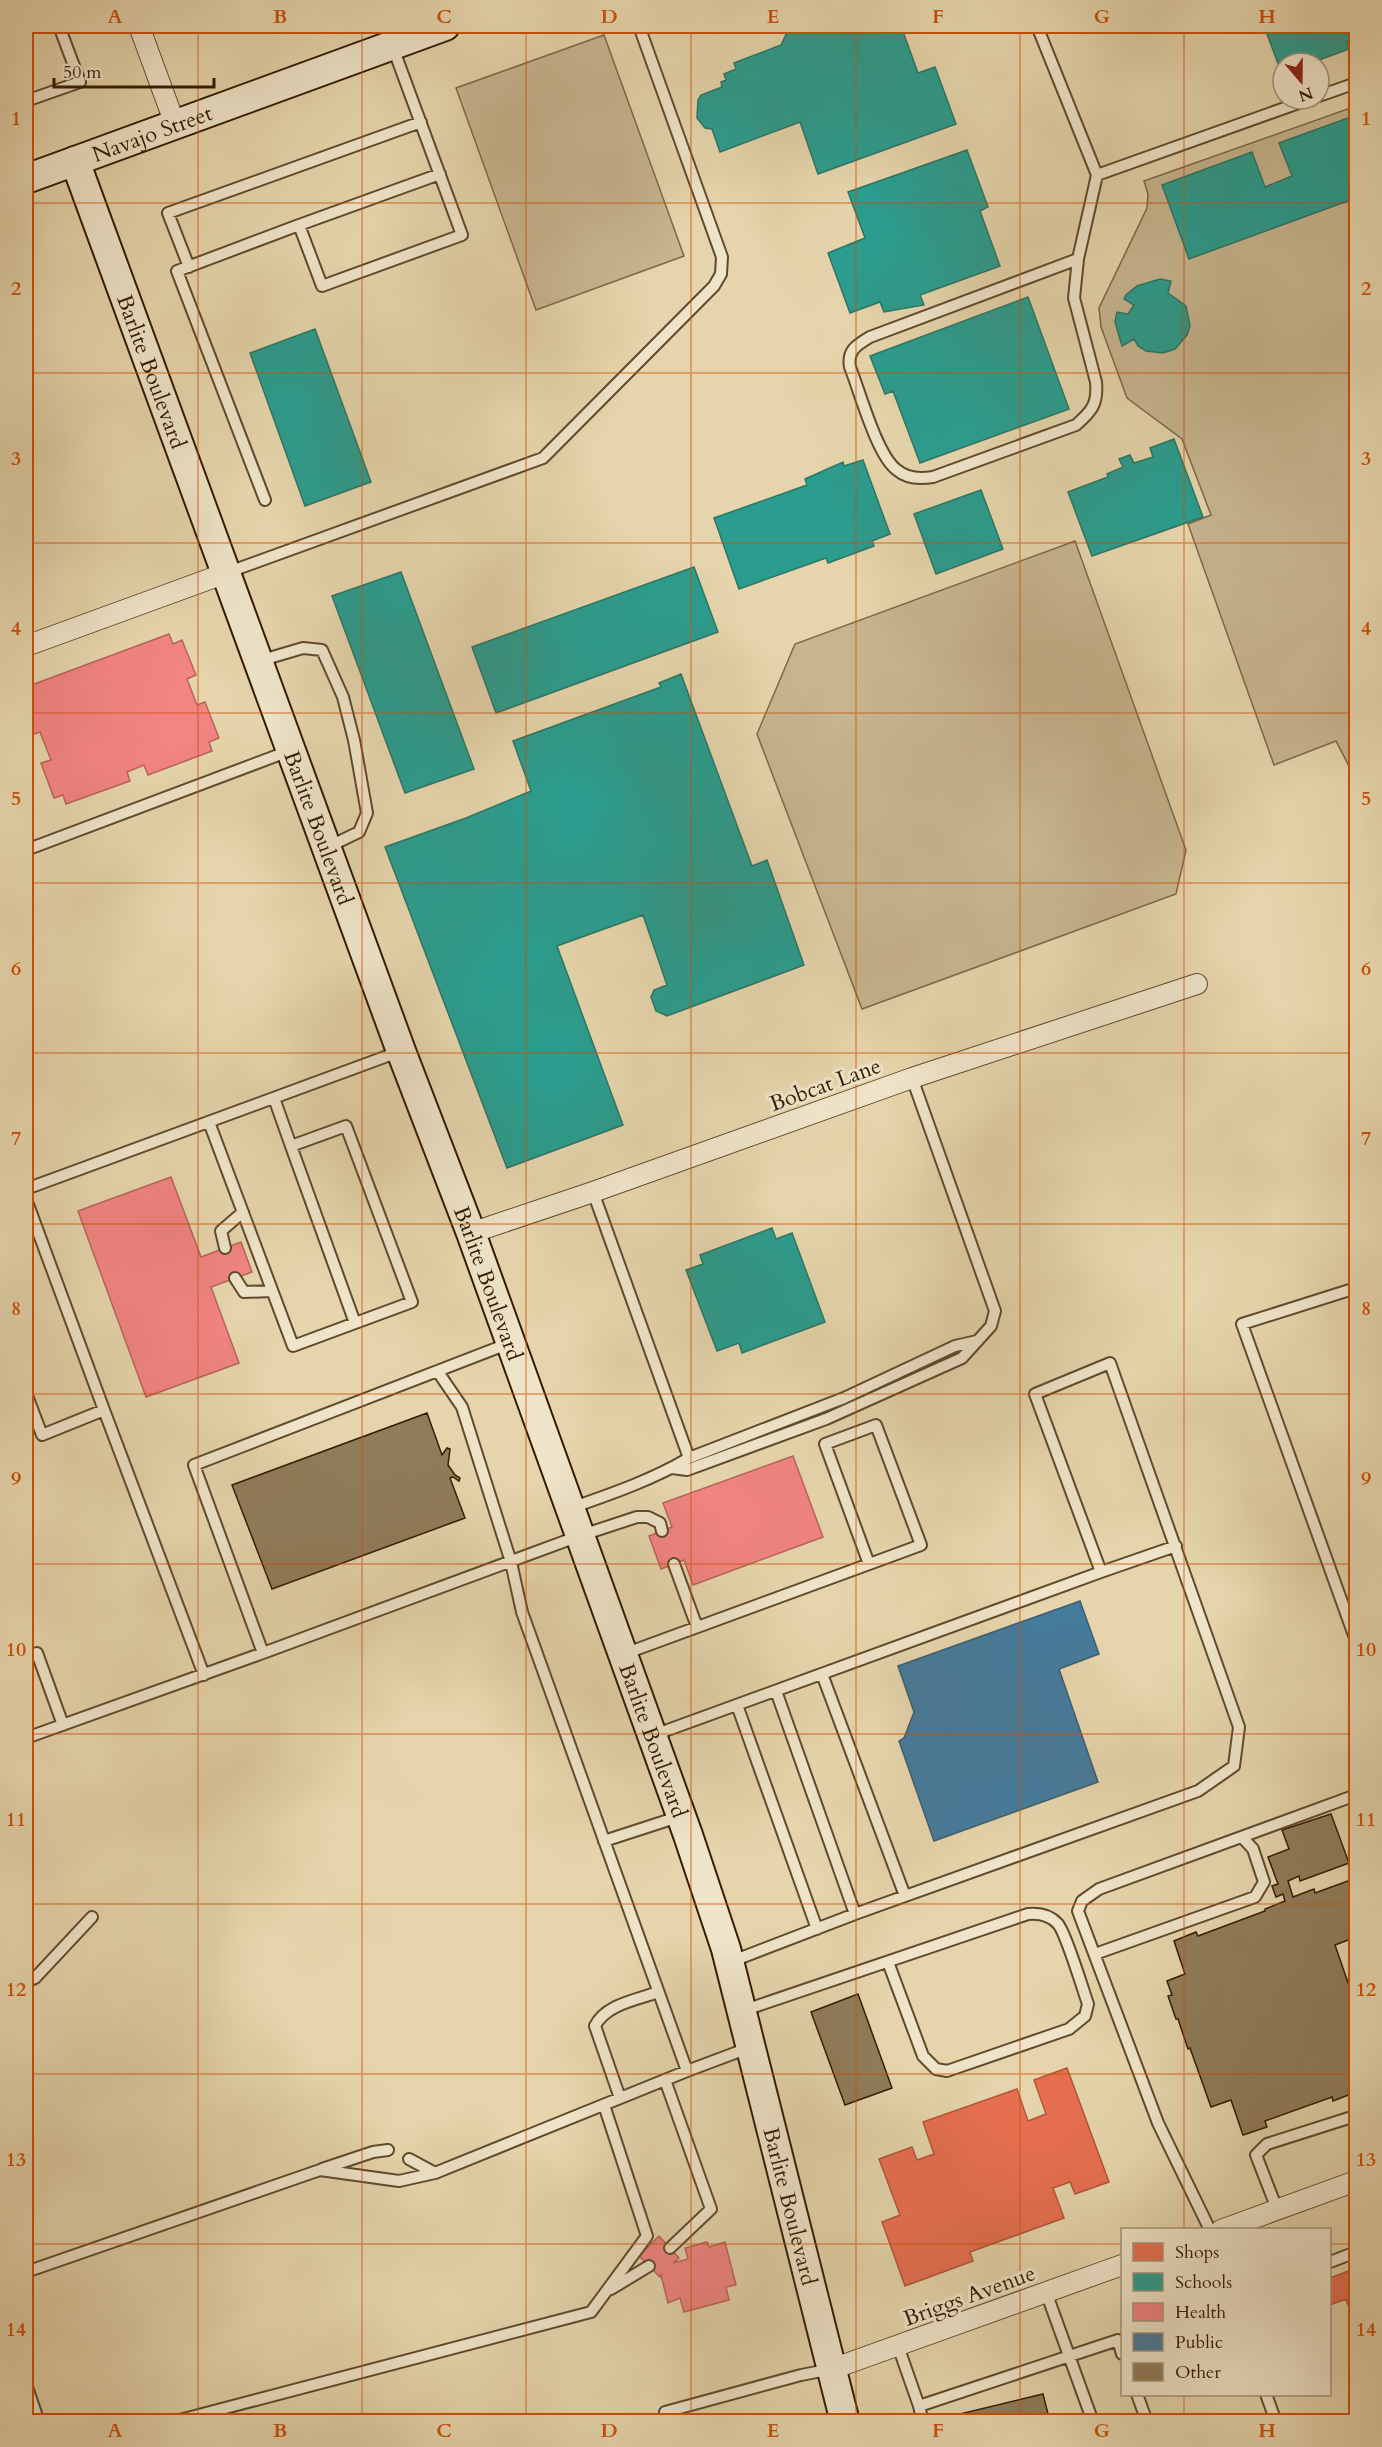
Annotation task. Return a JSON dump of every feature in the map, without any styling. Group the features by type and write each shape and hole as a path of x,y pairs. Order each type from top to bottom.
{"street":[{"path":"139,26 175,124"},
{"name":"Navajo Street","path":"26,179 446,26"},
{"name":"Barlite Boulevard","path":"75,161 401,1051 471,1233 681,1816 729,1962 845,2421"},
{"path":"26,646 226,573"},
{"name":"Bobcat Lane","path":"471,1233 912,1078 1197,984"},
{"path":"1224,2228 1356,2181"},
{"name":"Briggs Avenue","path":"832,2369 1121,2265"}],"lane":[{"path":"26,101 80,82 59,26"},
{"path":"226,573 543,459 714,286 721,274 722,257 639,26"},
{"path":"1037,26 1097,175 1078,259 1074,298 1096,382 1097,395 1091,412 1076,425 933,477 921,479 898,472 889,463 881,449 850,367 848,358 850,351 870,337 1078,259"},
{"path":"299,225 322,286 462,235 392,45"},
{"path":"1331,91 1356,82"},
{"path":"1097,175 1276,111"},
{"path":"189,267 168,213 421,122"},
{"path":"265,500 177,272 440,174"},
{"path":"259,661 303,648 322,650 343,697 354,740 367,813 359,832 327,848"},
{"path":"26,850 292,749"},
{"path":"26,1189 401,1051"},
{"path":"672,1468 687,1470 826,1419 962,1358 991,1326 995,1311 912,1078"},
{"path":"274,1098 355,1323"},
{"path":"209,1122 293,1346 412,1302 346,1126 291,1146"},
{"path":"593,1192 689,1458"},
{"path":"26,1199 204,1675"},
{"path":"225,1248 221,1231 243,1212"},
{"path":"235,1278 244,1292 272,1291"},
{"path":"1356,1288 1242,1324 1356,1641"},
{"path":"569,1509 609,1495 672,1468 689,1458 844,1398 955,1346 978,1341"},
{"path":"263,1653 194,1465 510,1343"},
{"path":"729,1962 855,1914 1198,1791 1234,1766 1239,1727 1110,1363 1035,1394 1101,1572"},
{"path":"438,1372 462,1407 511,1562 522,1612 687,2071"},
{"path":"26,1393 42,1435 104,1410"},
{"path":"623,1654 921,1545 876,1425 825,1444 869,1564"},
{"path":"26,1738 204,1675 579,1536 637,1517 648,1517 660,1524 662,1531"},
{"path":"652,1736 1176,1546"},
{"path":"675,1564 697,1626"},
{"path":"26,1657 37,1653 63,1725"},
{"path":"822,1674 905,1896"},
{"path":"776,1691 855,1914"},
{"path":"737,1705 817,1929"},
{"path":"1210,2228 1158,2123 1078,1911 1082,1900 1099,1889 1356,1795"},
{"path":"604,1841 681,1816"},
{"path":"1095,1954 1255,1896 1264,1881 1253,1849 1242,1837"},
{"path":"742,2012 1028,1914 1037,1913 1059,1925 1088,2004 1085,2016 1069,2030 947,2071 936,2068 924,2056 888,1962"},
{"path":"26,1982 35,1978 92,1917"},
{"path":"620,2098 595,2026 599,2018 608,2010 658,1992"},
{"path":"320,2170 399,2181 435,2173 751,2047"},
{"path":"665,2080 711,2209 670,2248"},
{"path":"172,2421 591,2312 647,2236 604,2105"},
{"path":"1277,2209 1256,2155 1267,2144 1355,2116"},
{"path":"26,2272 320,2170 374,2152 388,2150"},
{"path":"409,2159 435,2173"},
{"path":"1331,2261 1356,2252"},
{"path":"606,2292 649,2266"},
{"path":"1046,2292 1093,2421"},
{"path":"920,2406 1118,2340 1121,2350"},
{"path":"898,2346 920,2406 923,2421"},
{"path":"665,2412 801,2375 832,2369"},
{"path":"26,2384 39,2421"},
{"path":"1138,2396 1147,2421"},
{"path":"1267,2396 1276,2421"}],"shaded area":[{"path":"604,35 684,256 536,310 456,88"},
{"path":"1356,106 1356,775 1352,772 1336,741 1274,765 1188,524 1211,515 1182,439 1127,398 1101,327 1099,308 1147,208 1148,194 1144,181"},
{"path":"1075,541 1186,850 1176,894 862,1009 757,734 795,644"}],"building: Shops":[{"path":"1067,2068 1109,2182 1075,2194 1070,2182 1053,2188 1064,2218 970,2252 973,2261 905,2286 882,2222 900,2215 879,2159 912,2147 917,2160 934,2154 923,2122 1017,2089 1028,2121 1046,2114 1034,2080"},
{"path":"1356,2268 1356,2328 1346,2299 1331,2305 1331,2278"}],"building: Schools":[{"path":"790,26 809,34 833,26 901,26 918,73 935,67 956,124 818,174 800,122 720,152 712,129 705,128 697,118 698,100 701,95 722,87 721,82 726,80 724,74 736,69 734,63 781,45"},
{"path":"1264,26 1356,26 1356,38 1347,41 1349,49 1331,56 1331,51 1273,51"},
{"path":"1356,115 1356,198 1189,259 1162,185 1252,152 1265,187 1292,176 1279,143"},
{"path":"967,150 988,207 980,211 1000,266 920,295 924,305 884,312 880,302 850,313 828,253 865,238 848,192"},
{"path":"1160,279 1171,281 1168,293 1186,306 1190,326 1187,335 1175,349 1163,353 1146,351 1138,346 1134,339 1122,346 1115,322 1117,312 1128,314 1134,305 1124,299 1126,295 1137,286"},
{"path":"1028,297 1069,409 920,463 893,391 885,394 870,356"},
{"path":"315,329 371,482 305,506 250,353"},
{"path":"1174,439 1203,517 1092,556 1068,492 1108,477 1107,474 1123,467 1119,459 1130,455 1134,463 1153,457 1150,448"},
{"path":"863,460 890,534 872,541 874,546 828,563 826,558 739,589 714,518 807,485 805,479 843,462 844,466"},
{"path":"981,490 1003,549 936,574 914,514"},
{"path":"694,567 718,632 496,713 472,647"},
{"path":"401,572 474,769 405,793 332,596"},
{"path":"681,674 752,866 767,860 804,965 667,1016 656,1011 651,997 654,990 667,985 643,915 557,946 623,1125 507,1168 385,847 466,818 531,791 513,741 661,687 659,683"},
{"path":"772,1228 776,1239 792,1233 825,1322 742,1353 739,1343 717,1351 686,1270 703,1264 700,1255"}],"building: Health":[{"path":"169,634 173,644 182,640 196,675 187,679 197,705 205,702 219,738 209,742 212,751 148,775 144,765 127,772 130,781 66,804 63,795 54,798 41,763 51,760 40,732 31,735 26,720 26,687"},
{"path":"171,1177 201,1257 241,1242 252,1272 211,1287 239,1363 146,1397 78,1211"},
{"path":"793,1456 823,1537 693,1585 684,1560 661,1569 649,1536 672,1527 663,1503"},
{"path":"659,2236 679,2258 673,2263 688,2259 685,2248 707,2242 709,2247 725,2242 736,2285 726,2287 729,2300 684,2312 680,2298 668,2303 661,2275 660,2277 639,2256"}],"building: Public":[{"path":"1080,1601 1099,1654 1059,1669 1098,1782 934,1841 899,1741 904,1738 914,1712 898,1666"}],"building: Other":[{"path":"427,1413 442,1455 447,1448 450,1449 448,1465 460,1478 459,1481 453,1477 450,1478 465,1518 272,1589 232,1485"},
{"path":"1331,1814 1349,1863 1300,1881 1299,1876 1288,1881 1293,1897 1314,1889 1315,1893 1356,1878 1356,1937 1335,1945 1356,2006 1356,2092 1333,2101 1332,2097 1265,2121 1267,2127 1243,2135 1231,2100 1211,2107 1190,2048 1188,2049 1178,2019 1176,2019 1168,1996 1172,1995 1167,1981 1185,1974 1174,1941 1196,1932 1198,1936 1265,1911 1285,1901 1283,1894 1276,1897 1272,1886 1278,1884 1268,1857 1289,1849 1282,1830"},
{"path":"858,1994 892,2088 845,2105 811,2012"},
{"path":"1043,2394 1050,2422 962,2422 960,2414"}]}
